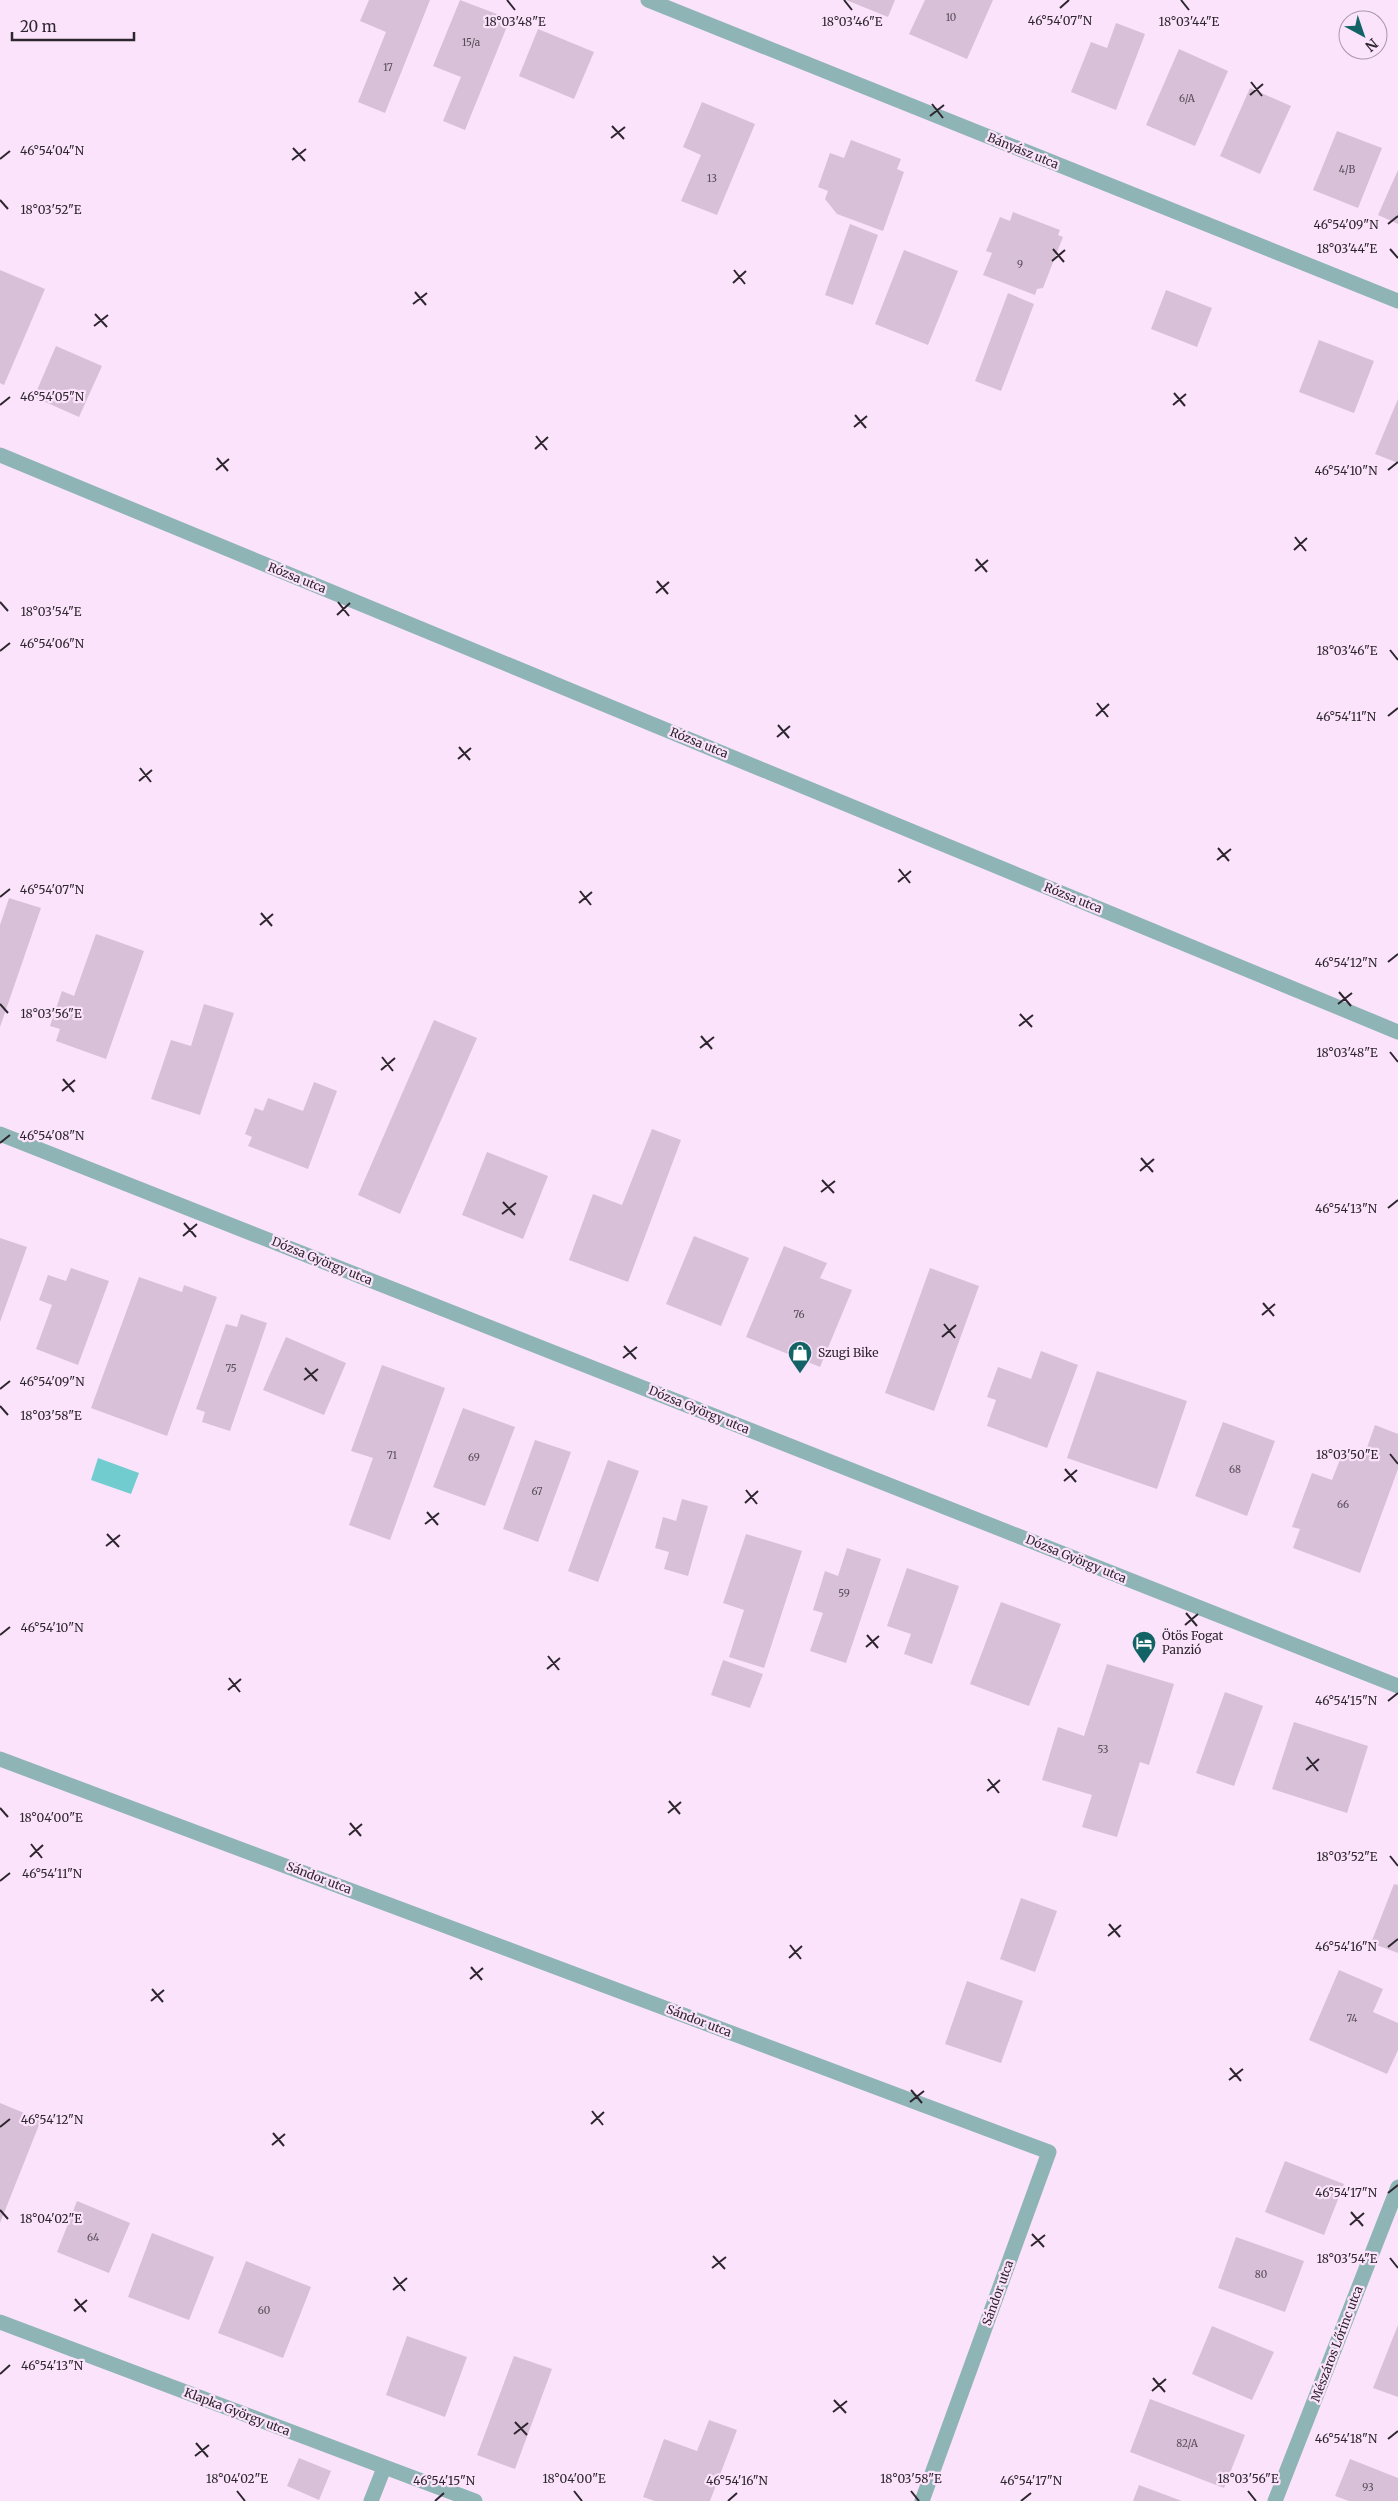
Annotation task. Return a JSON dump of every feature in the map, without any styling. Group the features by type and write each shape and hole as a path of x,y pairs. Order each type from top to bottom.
{"street":[{"name":"Bányász utca","path":"648,0 1398,301"},
{"name":"Rózsa utca","path":"0,455 1398,1032"},
{"name":"Dózsa György utca","path":"0,1134 1398,1686"},
{"name":"Sándor utca","path":"0,1759 1049,2152 922,2501"},
{"name":"Mészáros Lőrinc utca","path":"1275,2501 1398,2187"},
{"name":"Klapka György utca","path":"0,2322 475,2501"},
{"path":"371,2501 384,2468"}],"shaded area":[{"path":"98,1458 139,1473 131,1494 91,1480"}],"building":[{"path":"369,0 430,0 385,113 358,102 386,32 360,21"},
{"path":"460,0 510,19 465,130 443,121 461,77 433,66"},
{"path":"846,0 895,0 888,17"},
{"path":"925,0 993,0 967,59 909,34"},
{"path":"1116,23 1145,34 1116,110 1071,92 1091,42 1107,48"},
{"path":"538,29 594,52 574,99 519,76"},
{"path":"1179,49 1228,71 1195,146 1146,125"},
{"path":"1250,88 1291,106 1260,174 1220,156"},
{"path":"702,102 755,124 717,215 681,201 701,155 683,147"},
{"path":"1337,131 1382,148 1358,208 1313,190"},
{"path":"851,140 901,159 897,169 904,172 883,231 837,214 825,199 828,191 818,187 830,153 844,158"},
{"path":"1398,170 1398,224 1378,215"},
{"path":"1013,212 1060,230 1058,235 1063,237 1043,288 1037,289 1035,295 983,275 992,253 986,251 1000,217 1010,221"},
{"path":"850,224 878,235 853,305 825,295"},
{"path":"904,250 958,271 928,345 875,324"},
{"path":"0,270 45,289 4,385 0,383"},
{"path":"1166,290 1212,308 1197,347 1151,329"},
{"path":"1008,293 1034,304 1001,391 975,381"},
{"path":"1319,340 1374,361 1354,413 1299,392"},
{"path":"56,346 102,366 79,417 34,397"},
{"path":"1398,399 1398,463 1375,454"},
{"path":"9,898 41,908 0,1027 0,925"},
{"path":"96,934 144,951 106,1059 56,1041 60,1029 50,1026 62,991 74,996"},
{"path":"204,1004 234,1013 200,1115 151,1099 171,1040 191,1046"},
{"path":"434,1020 477,1038 400,1214 358,1195"},
{"path":"314,1082 337,1091 308,1169 248,1146 252,1137 245,1134 255,1108 263,1111 268,1098 303,1111"},
{"path":"652,1129 681,1140 628,1282 569,1260 593,1194 622,1205"},
{"path":"487,1152 548,1176 523,1239 462,1215"},
{"path":"694,1236 749,1258 721,1326 666,1304"},
{"path":"0,1238 27,1247 0,1322"},
{"path":"784,1246 827,1263 820,1278 852,1290 820,1367 746,1337"},
{"path":"71,1268 109,1281 78,1365 36,1349 52,1305 39,1300 48,1275 66,1281"},
{"path":"930,1268 979,1286 934,1411 885,1393"},
{"path":"139,1277 182,1292 184,1285 217,1297 167,1436 91,1408"},
{"path":"241,1314 267,1323 230,1431 202,1422 205,1412 196,1409 226,1324 237,1327"},
{"path":"286,1337 346,1363 324,1415 263,1390"},
{"path":"1041,1351 1078,1365 1047,1448 987,1426 996,1400 987,1397 998,1367 1031,1379"},
{"path":"382,1365 445,1388 390,1540 349,1525 373,1458 351,1451"},
{"path":"1097,1371 1187,1401 1157,1489 1067,1458"},
{"path":"463,1408 515,1427 485,1506 433,1487"},
{"path":"1223,1422 1275,1441 1247,1516 1195,1496"},
{"path":"1375,1425 1398,1434 1398,1469 1360,1573 1293,1548 1300,1529 1292,1527 1312,1473 1332,1480 1343,1452 1363,1459"},
{"path":"535,1440 571,1452 538,1542 503,1529"},
{"path":"608,1460 639,1471 598,1582 568,1571"},
{"path":"682,1499 708,1506 688,1576 664,1569 669,1552 655,1548 663,1517 676,1521"},
{"path":"746,1534 802,1551 764,1668 729,1657 744,1610 723,1603"},
{"path":"847,1548 881,1559 846,1663 810,1651 823,1613 813,1610 825,1571 838,1576"},
{"path":"907,1568 959,1586 932,1664 904,1654 911,1634 887,1626"},
{"path":"1001,1602 1061,1624 1029,1706 970,1684"},
{"path":"723,1660 763,1674 750,1708 711,1695"},
{"path":"1107,1664 1174,1684 1149,1765 1140,1762 1117,1837 1082,1827 1092,1795 1042,1780 1058,1727 1084,1736"},
{"path":"1225,1692 1263,1706 1234,1786 1196,1773"},
{"path":"1294,1722 1368,1746 1347,1813 1272,1789"},
{"path":"1394,1884 1398,1885 1398,1953 1371,1943"},
{"path":"1021,1898 1057,1911 1035,1972 1000,1959"},
{"path":"1339,1970 1383,1989 1373,2012 1398,2023 1398,2050 1387,2074 1309,2040"},
{"path":"967,1981 1023,2001 1001,2063 945,2044"},
{"path":"0,2103 41,2120 0,2223"},
{"path":"1285,2161 1344,2184 1324,2235 1265,2212"},
{"path":"77,2201 130,2223 109,2273 57,2252"},
{"path":"152,2233 214,2257 189,2320 128,2297"},
{"path":"1236,2237 1304,2261 1285,2312 1218,2288"},
{"path":"246,2261 311,2287 283,2358 218,2333"},
{"path":"1398,2325 1398,2397 1373,2388"},
{"path":"1212,2326 1274,2352 1252,2400 1192,2374"},
{"path":"407,2336 467,2357 445,2417 386,2395"},
{"path":"514,2356 552,2369 515,2469 477,2455"},
{"path":"1150,2399 1245,2435 1224,2488 1130,2452"},
{"path":"709,2420 737,2430 710,2501 655,2501 643,2497 664,2439 697,2451"},
{"path":"299,2458 331,2471 319,2500 287,2486"},
{"path":"1350,2459 1398,2478 1398,2501 1349,2501 1335,2496"},
{"path":"1139,2485 1182,2501 1133,2501"}],"place":[{"name":"Szugi Bike","path":"800,1374"},
{"name":"Ötös Fogat Panzió","path":"1144,1664"}]}
